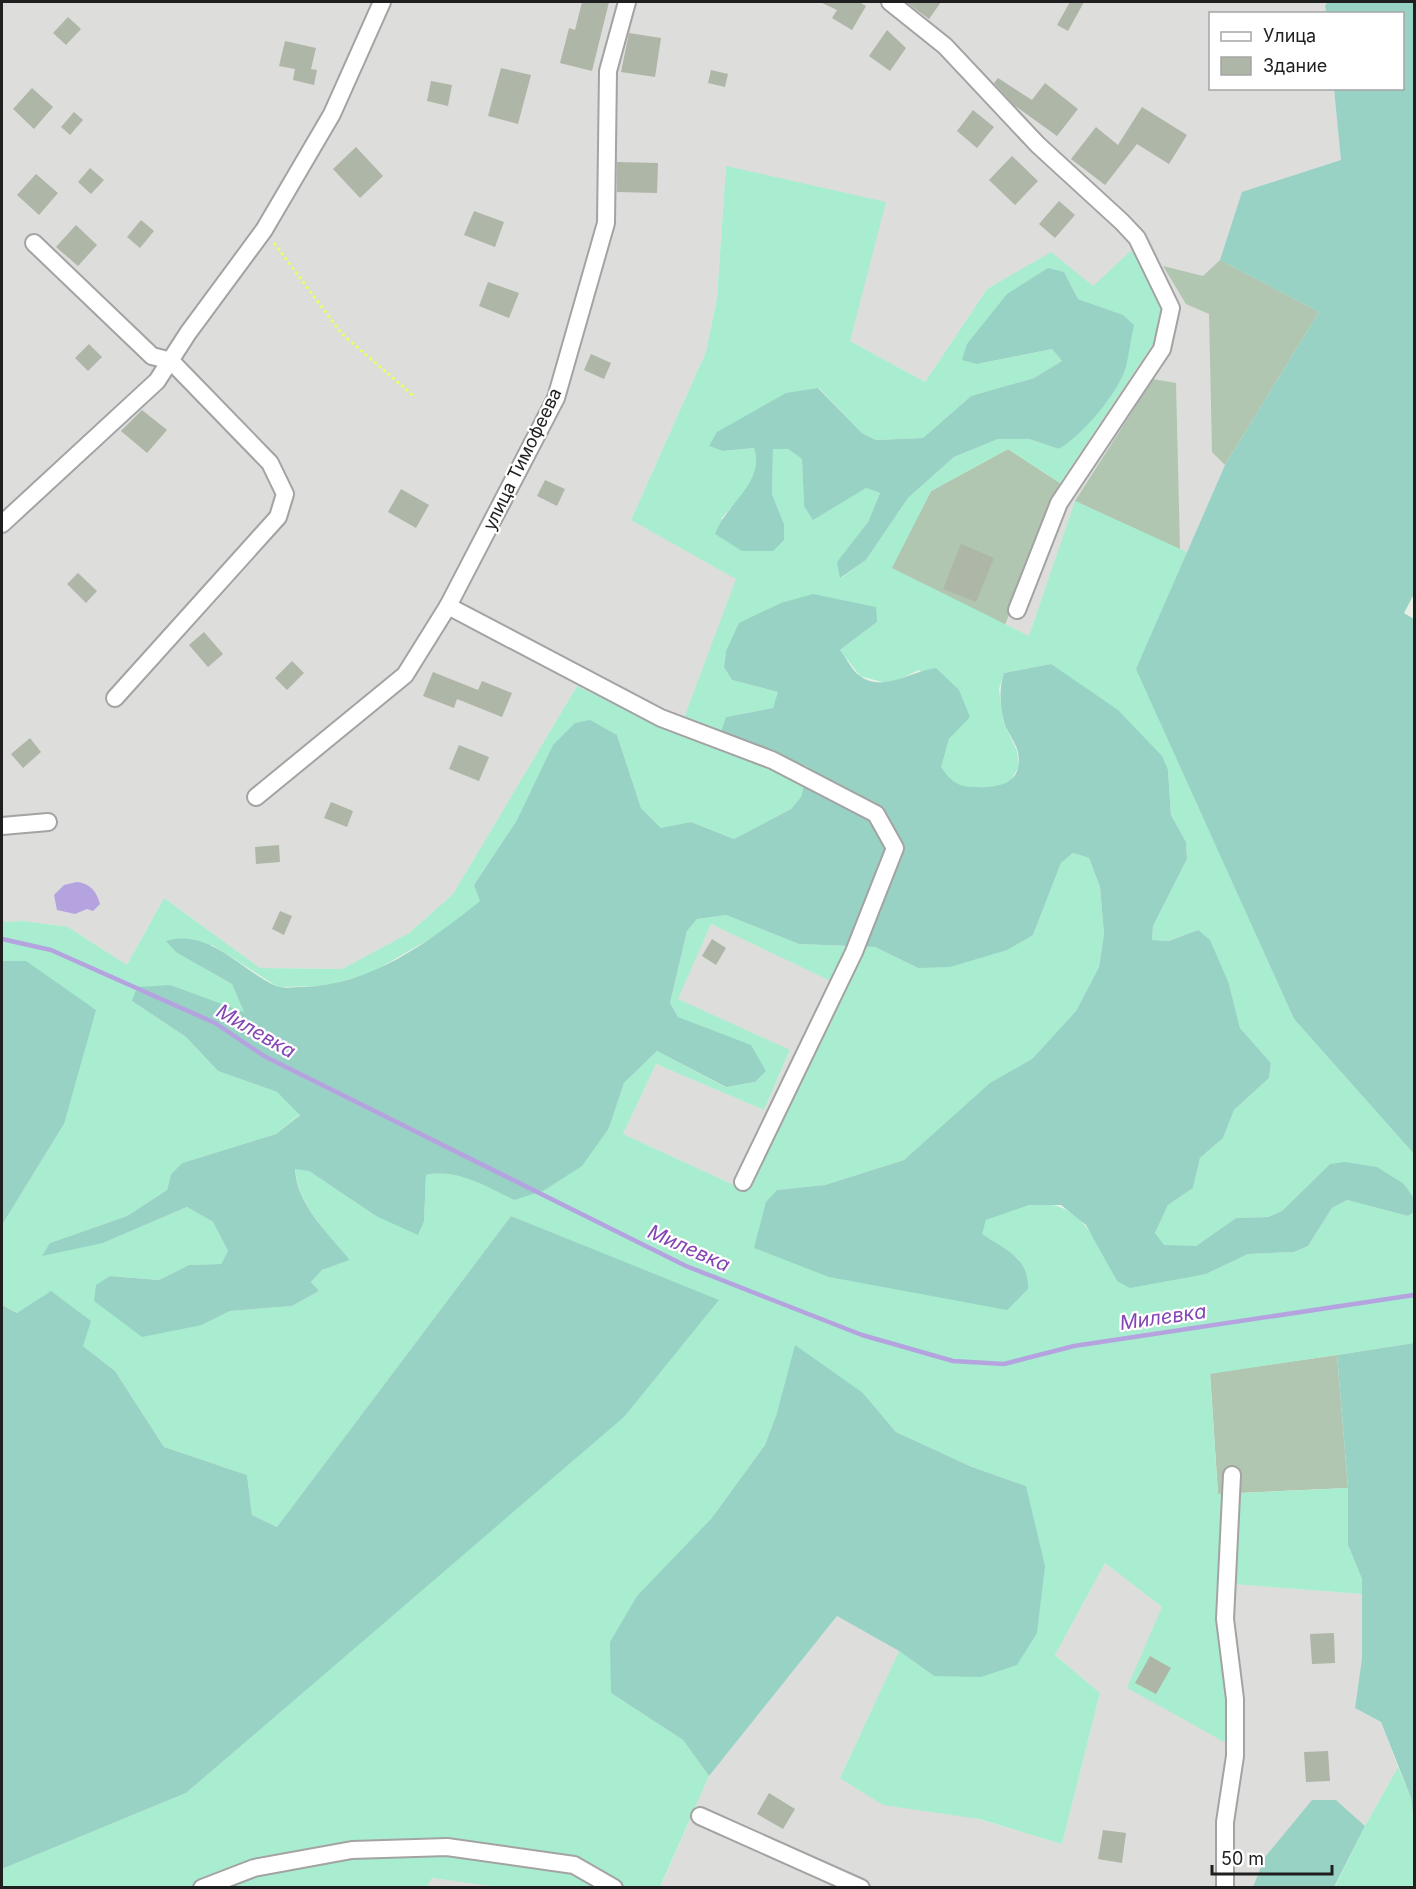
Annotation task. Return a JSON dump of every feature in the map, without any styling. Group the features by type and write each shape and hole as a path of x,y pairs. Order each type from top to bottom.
{"street":[{"path":"2,524 157,381 171,362 188,333 264,230 332,114 382,2"},
{"name":"улица Тимофеева","path":"256,797 405,675 448,606 556,398 606,223 608,71 627,2"},
{"path":"890,2 945,46 1038,144 1137,238 1171,308 1162,349 1059,503 1017,610"},
{"path":"34,243 152,356 171,362 270,463 285,494 278,517 115,698"},
{"path":"448,606 661,718 772,760 876,814 895,848 854,952 742,1182"},
{"path":"2,826 48,822"},
{"path":"1225,1887 1225,1822 1235,1756 1235,1699 1225,1619 1232,1475"},
{"path":"700,1816 861,1887"},
{"path":"202,1887 254,1868 352,1850 447,1847 574,1865 614,1887"}],"path":[{"path":"264,230 342,334 415,398"}],"shaded area":[{"path":"2,2 1328,2 1325,5 1326,12 1209,12 1209,90 1334,90 1342,160 1319,312 1225,465 1187,552 1075,502 1029,636 891,568 1061,482 1155,341 1093,286 1008,277 987,289 925,382 850,341 726,167 717,298 706,352 631,520 737,579 678,734 577,686 453,894 409,933 342,969 260,968 164,898 127,965 68,927 24,921 2,922"},
{"path":"1328,2 1414,2 1414,594 1404,613 1414,619 1414,1154 1294,1019 1136,669 1225,465 1319,312 1220,260 1242,192 1341,160 1334,90 1404,90 1404,12 1326,12 1325,5"},
{"path":"1220,260 1319,312 1225,465 1212,452 1209,314 1186,304 1163,266 1203,276"},
{"path":"1048,268 1064,272 1078,299 1123,315 1134,325 1126,367 1116,389 1089,424 1068,442 1059,449 1029,439 998,439 954,457 908,498 866,560 840,578 837,562 868,522 880,493 866,488 813,520 804,506 802,459 788,449 773,449 772,494 784,524 784,540 773,551 742,551 715,534 750,483 756,461 754,448 723,451 709,446 717,432 786,393 818,388 862,433 876,440 923,438 971,396 1034,378 1062,361 1052,349 977,364 962,360 967,344 1007,294"},
{"path":"1153,379 1176,383 1180,550 1075,501"},
{"path":"1008,449 1060,483 1005,625 891,568 931,491"},
{"path":"813,594 876,607 877,622 840,650 860,676 869,681 888,682 936,668 959,690 970,717 949,739 941,767 958,784 968,787 1000,785 1013,777 1019,763 1018,752 1006,727 1001,706 1001,685 1004,673 1051,664 1118,710 1162,756 1168,770 1171,815 1186,842 1187,859 1153,926 1152,940 1168,941 1198,930 1210,940 1229,984 1240,1028 1271,1063 1269,1078 1234,1110 1223,1138 1200,1158 1193,1188 1168,1205 1155,1233 1164,1245 1196,1246 1236,1218 1268,1217 1282,1211 1330,1164 1345,1162 1377,1167 1404,1184 1414,1198 1414,1212 1408,1216 1347,1200 1332,1208 1308,1246 1294,1252 1248,1254 1206,1274 1130,1288 1117,1281 1086,1225 1061,1205 1029,1205 986,1220 982,1234 1014,1255 1024,1269 1027,1278 1028,1289 1007,1310 829,1277 754,1248 766,1202 777,1190 825,1185 904,1160 990,1083 1032,1059 1076,1011 1099,967 1104,934 1100,887 1089,858 1073,853 1061,863 1033,935 1007,950 950,967 918,968 875,947 799,944 726,915 697,919 687,931 670,1003 678,1017 751,1045 766,1071 755,1082 726,1087 657,1051 624,1083 609,1128 582,1166 543,1191 514,1200 460,1176 426,1175 424,1221 418,1235 376,1216 309,1171 295,1169 301,1195 307,1206 323,1229 350,1260 322,1270 311,1282 319,1291 292,1306 230,1311 202,1325 142,1337 94,1301 96,1285 110,1276 159,1280 189,1265 221,1264 228,1251 213,1222 187,1207 103,1243 42,1256 50,1243 127,1216 167,1190 171,1174 182,1163 276,1134 300,1115 277,1092 218,1071 186,1037 132,1001 137,987 170,985 244,1012 232,984 177,953 166,941 196,940 210,945 262,979 282,987 328,984 375,970 398,959 420,946 480,901 474,885 517,820 553,745 575,723 590,720 617,735 641,808 661,828 691,822 734,839 791,809 801,797 808,767 721,732 726,717 773,708 778,692 732,680 724,667 726,651 739,623 781,603"},
{"path":"77,882 86,884 92,889 100,904 93,911 87,909 75,914 57,910 54,895 64,885"},
{"path":"711,924 841,985 745,1190 623,1134 656,1064 764,1110 790,1051 677,999"},
{"path":"2,961 26,961 96,1010 64,1124 2,1225"},
{"path":"511,1216 719,1300 624,1417 186,1793 2,1869 2,1305 17,1313 51,1291 91,1321 83,1346 115,1371 164,1447 247,1475 252,1515 277,1527"},
{"path":"1414,1343 1414,1825 1411,1798 1381,1722 1355,1708 1362,1658 1362,1579 1348,1545 1348,1488 1337,1355"},
{"path":"795,1345 863,1393 896,1432 972,1467 1026,1486 1045,1566 1037,1633 1017,1665 981,1677 934,1676 899,1651 837,1616 709,1776 683,1740 611,1693 610,1642 637,1596 711,1519 765,1445 777,1413"},
{"path":"1337,1355 1348,1488 1218,1494 1210,1373"},
{"path":"1105,1563 1162,1607 1219,1583 1362,1594 1362,1658 1355,1708 1381,1722 1398,1767 1365,1826 1336,1800 1266,1857 1253,1887 660,1888 709,1776 837,1616 899,1651 840,1778 1062,1844 1100,1693 1055,1655"},
{"path":"1312,1800 1336,1800 1365,1826 1334,1887 1253,1887 1265,1857"},
{"path":"432,1878 506,1887 426,1888"}],"green space":[{"path":"726,166 886,202 850,341 925,382 987,289 1051,252 1093,286 1134,248 1164,312 1155,341 1060,483 1008,449 931,491 892,568 1029,636 1075,501 1187,552 1137,669 1294,1019 1414,1154 1414,1198 1404,1184 1330,1164 1282,1211 1268,1217 1236,1218 1196,1246 1164,1246 1155,1233 1168,1205 1193,1188 1200,1158 1223,1138 1234,1110 1269,1078 1271,1063 1240,1028 1229,984 1198,930 1167,941 1152,940 1153,926 1187,859 1186,842 1171,815 1168,770 1051,664 1004,673 999,689 1003,721 1017,751 1019,766 1011,780 997,788 965,787 950,781 940,767 949,739 969,717 919,670 889,684 860,676 840,650 877,622 726,651 724,666 732,680 779,692 773,708 726,717 808,767 801,797 791,809 734,839 691,822 662,829 641,808 617,735 517,820 474,885 481,901 443,931 371,973 324,986 278,987 212,945 177,953 232,984 245,1013 169,985 132,1001 186,1037 218,1071 277,1092 300,1114 276,1134 182,1163 171,1174 167,1190 127,1216 50,1243 103,1243 187,1207 213,1222 228,1251 221,1264 189,1265 159,1280 110,1276 202,1325 230,1311 292,1306 319,1291 311,1282 322,1270 350,1260 315,1218 302,1194 295,1168 309,1171 376,1216 424,1221 426,1175 437,1173 460,1176 514,1200 609,1128 624,1083 657,1051 725,1087 755,1082 766,1070 678,1017 670,1003 687,931 697,919 726,915 799,944 875,947 918,968 1033,935 1061,863 1073,853 1089,858 1100,887 1104,934 1099,967 1076,1011 1032,1059 990,1084 904,1160 825,1185 777,1190 1020,1260 981,1234 986,1220 1030,1205 1048,1204 1063,1208 1075,1216 1094,1238 1117,1281 1206,1274 1248,1254 1294,1252 1308,1246 1332,1208 1347,1200 1408,1216 1414,1212 1414,1343 1210,1374 1218,1494 1348,1488 1348,1545 1362,1579 1362,1594 1219,1583 1230,1698 1228,1744 1127,1688 1162,1607 1105,1563 1055,1655 1100,1693 1062,1844 979,1819 883,1805 840,1778 899,1651 934,1676 1026,1486 972,1467 896,1432 863,1393 777,1413 765,1445 711,1519 611,1693 683,1740 709,1776 660,1887 506,1888 432,1878 426,1888 2,1887 2,1869 186,1793 623,1417 718,1301 511,1216 277,1527 252,1515 247,1475 164,1447 115,1371 83,1346 2,1305 2,1225 64,1124 26,961 2,961 2,922 24,921 68,927 127,965 164,898 260,968 342,969 409,933 453,894 577,686 678,734 736,579 631,520 706,352 717,298","holes":["1064,272 1078,299 1122,315 1125,366 1117,387 1108,400 1088,424 1059,449 1029,439 998,439 954,457 908,498 866,560 841,578 838,562 868,522 880,493 866,488 804,506 802,459 788,449 773,448 772,494 784,524 721,519 748,487 753,478 756,459 754,448 723,451 710,446 819,388 862,433 876,440 923,438 971,396 1034,378 1062,361 1052,349 977,364","711,924 841,986 745,1190 623,1134 656,1064 764,1110 790,1050 678,999"]},
{"path":"1398,1767 1411,1798 1414,1825 1412,1887 1334,1888 1365,1826"}],"building":[{"path":"582,2 609,2 592,71 560,63 569,28 575,30"},
{"path":"820,2 859,2 866,6 852,30 832,18 837,10"},
{"path":"906,2 941,2 929,19"},
{"path":"1070,2 1084,2 1068,31 1057,25"},
{"path":"68,17 81,29 66,45 53,33"},
{"path":"887,30 906,48 890,71 869,56"},
{"path":"629,33 661,38 655,77 621,72"},
{"path":"285,41 316,48 311,69 317,70 314,85 293,80 295,69 279,66"},
{"path":"501,68 531,75 518,124 488,116"},
{"path":"711,70 728,74 725,87 708,83"},
{"path":"998,78 1032,100 1045,83 1078,109 1057,136 1014,105 994,83"},
{"path":"431,81 452,85 448,106 427,101"},
{"path":"32,88 53,107 34,129 13,109"},
{"path":"1142,107 1187,135 1169,164 1137,144 1105,185 1071,159 1096,127 1118,145"},
{"path":"973,110 994,127 977,148 957,131"},
{"path":"74,112 83,120 70,135 61,127"},
{"path":"356,147 383,176 360,198 333,169"},
{"path":"1012,156 1038,181 1015,205 989,180"},
{"path":"617,162 658,163 657,193 617,192"},
{"path":"90,168 104,180 91,194 78,182"},
{"path":"36,174 58,193 39,215 17,195"},
{"path":"1059,201 1075,215 1055,238 1039,224"},
{"path":"474,211 504,222 495,247 464,235"},
{"path":"141,220 154,231 140,248 127,237"},
{"path":"76,225 97,245 78,266 56,247"},
{"path":"488,282 519,293 509,318 479,306"},
{"path":"89,344 102,357 88,371 75,358"},
{"path":"591,354 611,363 604,379 584,370"},
{"path":"142,410 167,430 147,453 121,431"},
{"path":"545,480 565,489 557,506 537,496"},
{"path":"401,489 429,505 416,528 388,512"},
{"path":"961,544 994,558 976,602 943,589"},
{"path":"78,573 97,591 86,603 67,584"},
{"path":"204,632 223,654 208,667 189,645"},
{"path":"292,661 304,673 287,690 275,678"},
{"path":"433,672 478,690 482,681 512,693 502,717 457,699 454,708 423,696"},
{"path":"30,738 41,752 23,768 11,754"},
{"path":"459,745 489,757 479,781 449,769"},
{"path":"331,802 353,811 347,827 324,818"},
{"path":"279,845 280,862 256,864 255,847"},
{"path":"280,911 292,916 284,935 272,929"},
{"path":"712,939 726,948 716,965 702,956"},
{"path":"1334,1633 1335,1663 1312,1664 1310,1634"},
{"path":"1150,1656 1171,1668 1156,1694 1135,1683"},
{"path":"1328,1751 1330,1781 1306,1782 1304,1752"},
{"path":"769,1793 795,1809 783,1829 757,1814"},
{"path":"1103,1830 1126,1833 1122,1863 1098,1859"}],"waterway":[{"name":"Милевка","path":"2,939 51,950 215,1023 264,1056 686,1266 862,1335 953,1361 1004,1364 1074,1346 1414,1295"}]}
